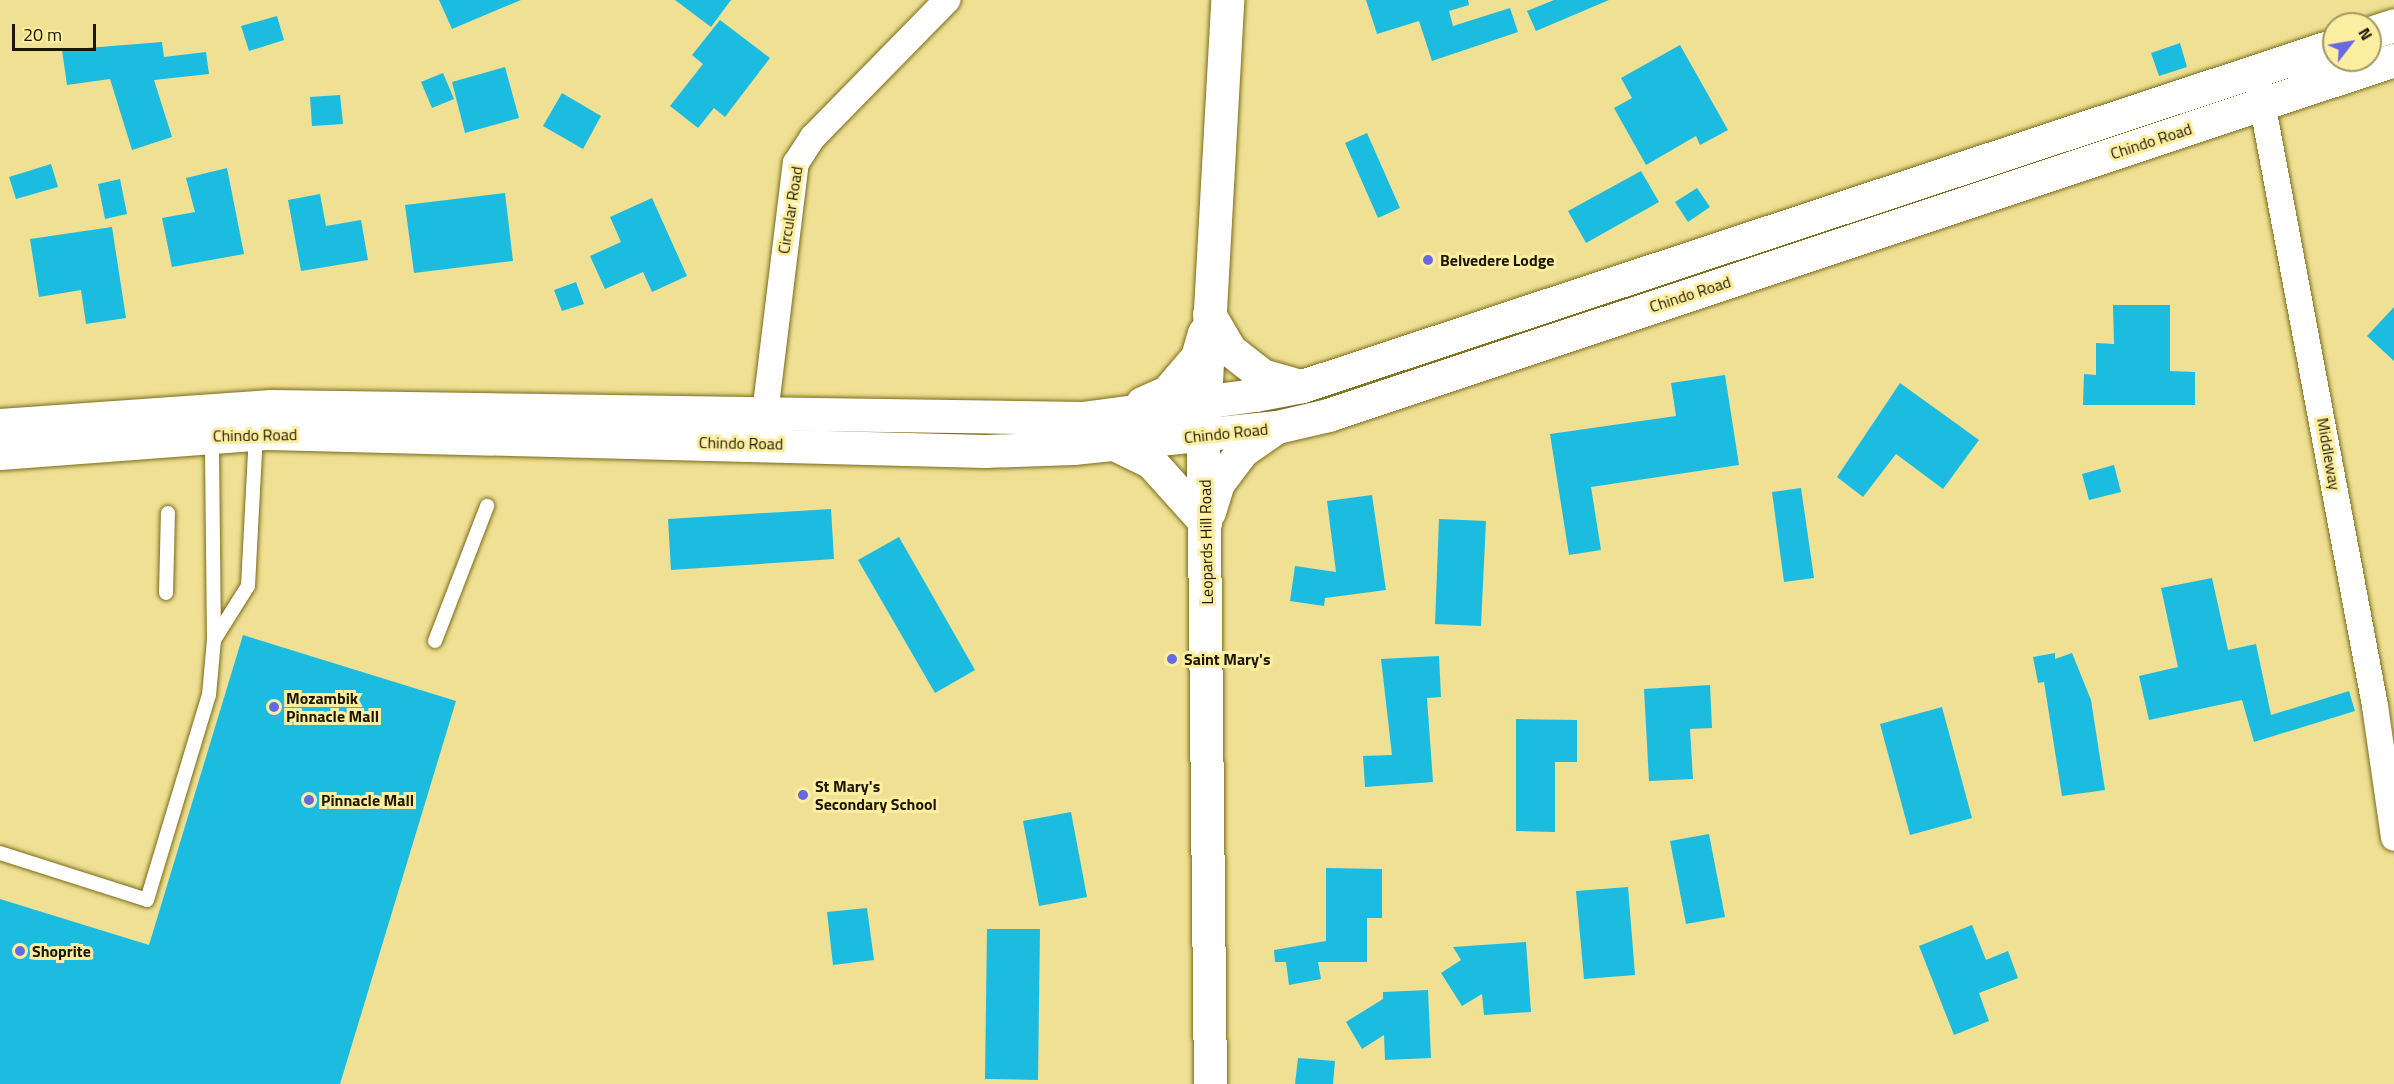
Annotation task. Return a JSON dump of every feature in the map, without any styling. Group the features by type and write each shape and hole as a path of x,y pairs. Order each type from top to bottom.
{"main road":[{"name":"Leopards Hill Road","path":"1210,1084 1203,435 1227,0"},
{"name":"Chindo Road","path":"0,453 256,434 763,429 1082,418 1204,398 1302,387 2322,49"},
{"name":"Chindo Road","path":"0,425 271,406 763,429 985,451 1114,444 1277,427 1328,415 2394,60"},
{"path":"1209,314 1230,350 1262,375 1302,387"},
{"path":"1126,411 1167,392 1197,357 1209,314"},
{"path":"1114,444 1151,462 1205,522 1218,483 1242,450 1277,427"}],"street":[{"name":"Circular Road","path":"763,429 796,163 813,137 947,0"},
{"name":"Middleway","path":"2254,72 2265,103 2385,703 2394,838"}],"lane":[{"path":"214,640 248,586 256,434"},
{"path":"0,853 147,900 209,695 214,640 212,436"},
{"path":"435,641 487,506"},
{"path":"166,593 168,513"}],"building":[{"path":"439,0 521,0 452,29"},
{"path":"675,0 731,0 711,27"},
{"path":"1366,0 1468,0 1469,5 1449,11 1453,26 1510,8 1518,32 1432,61 1419,21 1377,34"},
{"path":"1554,0 1609,0 1536,31 1527,11"},
{"path":"277,16 284,40 249,51 241,26"},
{"path":"720,20 770,58 725,117 714,108 698,128 670,106 703,64 692,55"},
{"path":"162,42 164,57 206,52 209,74 154,80 172,137 132,150 110,79 67,85 62,50"},
{"path":"2180,43 2187,67 2159,76 2151,53"},
{"path":"1680,45 1728,130 1700,145 1696,136 1646,165 1614,108 1632,98 1621,78"},
{"path":"505,67 519,118 465,133 452,82"},
{"path":"443,73 454,99 432,108 421,82"},
{"path":"562,93 601,116 583,149 543,126"},
{"path":"340,95 343,124 312,126 310,97"},
{"path":"1367,133 1400,208 1378,218 1345,143"},
{"path":"51,164 58,187 16,199 9,177"},
{"path":"227,168 244,254 172,267 162,218 195,212 186,178"},
{"path":"1641,171 1659,202 1586,243 1568,211"},
{"path":"120,179 127,214 105,219 98,184"},
{"path":"1697,188 1710,207 1688,222 1675,202"},
{"path":"505,193 513,261 414,273 405,205"},
{"path":"320,194 326,226 361,220 368,260 301,271 288,200"},
{"path":"652,198 687,276 652,292 643,272 605,289 590,256 621,242 610,217"},
{"path":"112,227 126,318 86,324 81,290 39,297 30,239"},
{"path":"576,282 584,304 562,311 554,290"},
{"path":"2113,305 2170,305 2170,371 2195,372 2195,405 2083,405 2084,374 2096,375 2096,343 2114,344"},
{"path":"2394,307 2394,361 2367,336"},
{"path":"1725,375 1739,465 1591,487 1601,550 1569,555 1550,434 1676,416 1671,383"},
{"path":"1900,383 1979,440 1943,489 1896,454 1863,497 1837,477"},
{"path":"2114,465 2121,492 2089,500 2082,474"},
{"path":"1801,488 1814,578 1784,582 1772,492"},
{"path":"1372,495 1386,590 1325,598 1324,606 1290,601 1295,566 1336,572 1327,501"},
{"path":"831,509 834,559 671,570 668,519"},
{"path":"1439,519 1486,521 1481,626 1435,624"},
{"path":"899,537 975,670 935,693 858,560"},
{"path":"2212,578 2228,650 2256,644 2271,715 2349,691 2355,711 2254,742 2242,700 2149,720 2139,676 2178,667 2161,588"},
{"name":"Pinnacle Mall","path":"243,635 456,701 340,1084 0,1084 0,899 149,945"},
{"path":"2055,653 2055,659 2072,653 2091,700 2105,790 2062,796 2044,682 2038,683 2033,657"},
{"path":"1439,656 1441,697 1427,698 1433,782 1365,787 1363,756 1392,755 1381,659"},
{"path":"1710,685 1712,728 1690,729 1693,779 1649,781 1644,689"},
{"path":"1942,707 1972,818 1910,835 1880,724"},
{"path":"1516,719 1577,720 1577,762 1555,762 1555,832 1516,831"},
{"path":"1071,812 1087,897 1039,906 1023,821"},
{"path":"1709,834 1725,917 1686,924 1670,841"},
{"path":"1326,868 1382,869 1382,918 1367,918 1367,962 1318,962 1321,979 1289,985 1286,962 1275,962 1274,950 1326,941"},
{"path":"1628,887 1635,975 1584,979 1576,891"},
{"path":"867,908 874,960 833,965 827,912"},
{"path":"1972,925 1986,960 2008,951 2018,978 1979,993 1989,1021 1954,1035 1919,946"},
{"path":"987,929 1040,929 1038,1080 985,1079"},
{"path":"1526,942 1531,1012 1484,1015 1482,994 1462,1006 1441,973 1461,960 1453,947"},
{"path":"1428,990 1431,1058 1385,1060 1384,1035 1362,1049 1346,1022 1383,999 1383,992"},
{"path":"1298,1058 1335,1061 1333,1084 1295,1084"}],"place":[{"name":"Belvedere Lodge","path":"1428,260"},
{"name":"Saint Mary's","path":"1172,659"},
{"name":"Mozambik Pinnacle Mall","path":"274,707"},
{"name":"St Mary's Secondary School","path":"803,795"},
{"name":"Pinnacle Mall","path":"309,800"},
{"name":"Shoprite","path":"20,951"}]}
